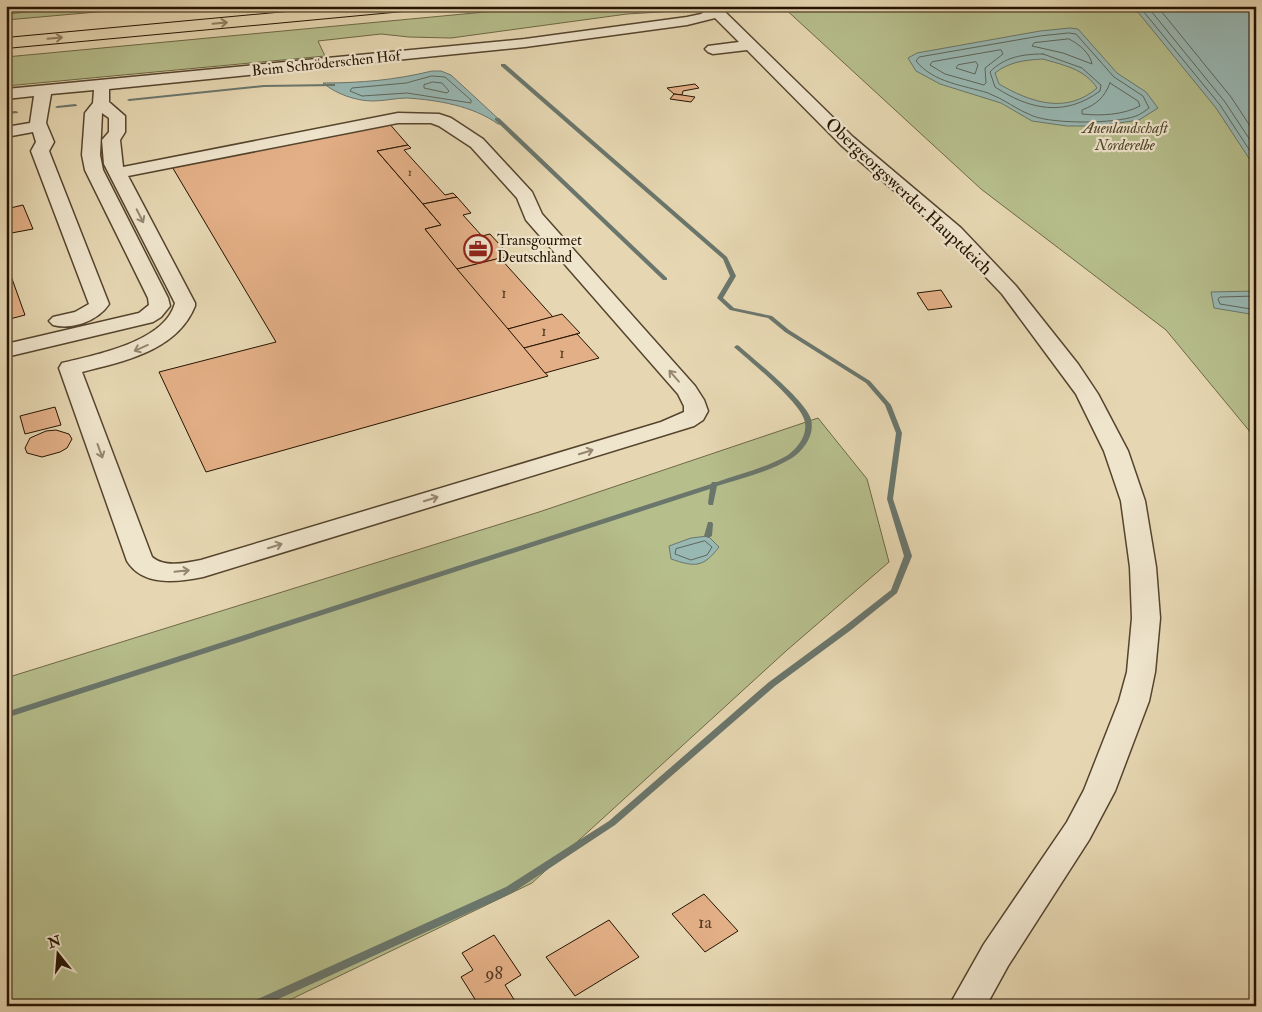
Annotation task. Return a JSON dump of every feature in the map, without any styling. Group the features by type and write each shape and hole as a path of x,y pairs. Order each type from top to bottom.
{"highway":[{"path":"6,29 264,6"},
{"path":"6,42 402,6"}],"street":[{"name":"Beim Schröderschen Hof","path":"645,27 686,14 699,6"},
{"name":"Beim Schröderschen Hof","path":"6,94 525,43 699,19 713,8"},
{"name":"Obergeorgswerder Hauptdeich","path":"713,8 847,141 954,232 1009,290 1087,394 1116,451 1133,501 1144,567 1146,618 1141,672 1134,701 1098,791 1078,831 996,955 967,1006"},
{"path":"713,49 751,45"},
{"path":"102,85 106,108 105,134 111,140 112,158 117,173 184,303 184,308 173,323 155,341 128,353 70,368 140,561 148,568 165,572 202,568 669,427 692,418 696,414 695,403 687,391 533,216 526,196 477,143 445,122 433,118 398,118 117,173"},
{"path":"6,333 81,316 96,310 99,304 40,151 45,142 38,123 42,91"},
{"path":"6,351 146,318 157,311 160,306 158,298 94,170 91,160 93,113 106,108"},
{"path":"6,132 40,126"}],"green space":[{"path":"91,6 164,6 6,20 6,14"},
{"path":"549,6 682,6 676,11 627,14 451,38 381,34 318,41 325,56 6,86 6,57"},
{"name":"Auenlandschaft Norderelbe","path":"782,6 1256,6 1256,439 1166,330 981,189"},
{"path":"818,418 867,479 889,562 786,651 532,883 277,1006 6,1006 6,678 539,512"}],"water":[{"path":"1133,6 1256,6 1256,169 1216,108"},
{"path":"1078,29 1117,73 1146,92 1158,108 1139,120 1099,126 1067,126 1032,121 1001,103 940,84 916,71 908,58 917,53 1040,31","holes":["1043,59 1080,72 1097,88 1073,101 1048,103 1023,96 999,84 995,73 1006,66 1017,62"]},
{"path":"441,71 451,75 504,124 498,124 466,108 431,100 407,98 377,101 360,100 340,94 323,83 378,80"},
{"path":"1256,291 1256,318 1250,314 1214,308 1211,292"},
{"path":"708,536 719,547 708,559 698,564 693,564 671,559 669,546 691,538"}],"building":[{"path":"695,84 699,88 683,91 682,95 674,94 667,88"},
{"path":"674,94 695,97 691,102 670,99"},
{"path":"387,121 408,145 377,151 441,225 425,229 548,376 206,472 159,372 276,342 171,165"},
{"path":"408,145 411,148 404,150 445,195 453,193 457,197 423,204 377,151"},
{"path":"457,197 471,213 463,215 482,236 490,234 510,256 457,269 425,229 441,225 423,204"},
{"path":"23,205 33,229 6,234 6,209"},
{"path":"500,258 553,317 508,329 457,269"},
{"path":"6,262 25,315 6,320"},
{"path":"941,290 952,307 928,310 917,293"},
{"path":"562,314 580,333 524,348 508,329"},
{"path":"577,334 599,358 545,373 524,348"},
{"path":"55,407 61,425 25,434 20,416"},
{"path":"56,430 69,434 72,439 67,448 42,457 27,453 25,448 30,438 46,431"},
{"path":"704,894 738,931 705,952 672,914"},
{"path":"609,920 639,957 575,996 546,957"},
{"path":"494,935 521,975 505,985 518,1006 476,1006 478,1004 461,977 473,970 462,953"}],"waterway":[{"path":"252,1006 509,890 612,823 772,684 848,628 894,591 908,556 890,499 899,433 888,405 868,382 787,331 770,317 732,309 720,298 733,276 725,258 503,65"},
{"path":"129,100 264,86 333,85"},
{"path":"57,107 75,105"},
{"path":"6,113 16,112"},
{"path":"497,119 665,279"},
{"path":"714,485 782,461 798,450 803,444 808,429 808,421 803,411 787,393 737,347"},
{"path":"6,715 714,485"},
{"path":"711,503 714,485"},
{"path":"708,536 710,524"}],"place":[{"name":"Transgourmet Deutschland","path":"478,249"}]}
